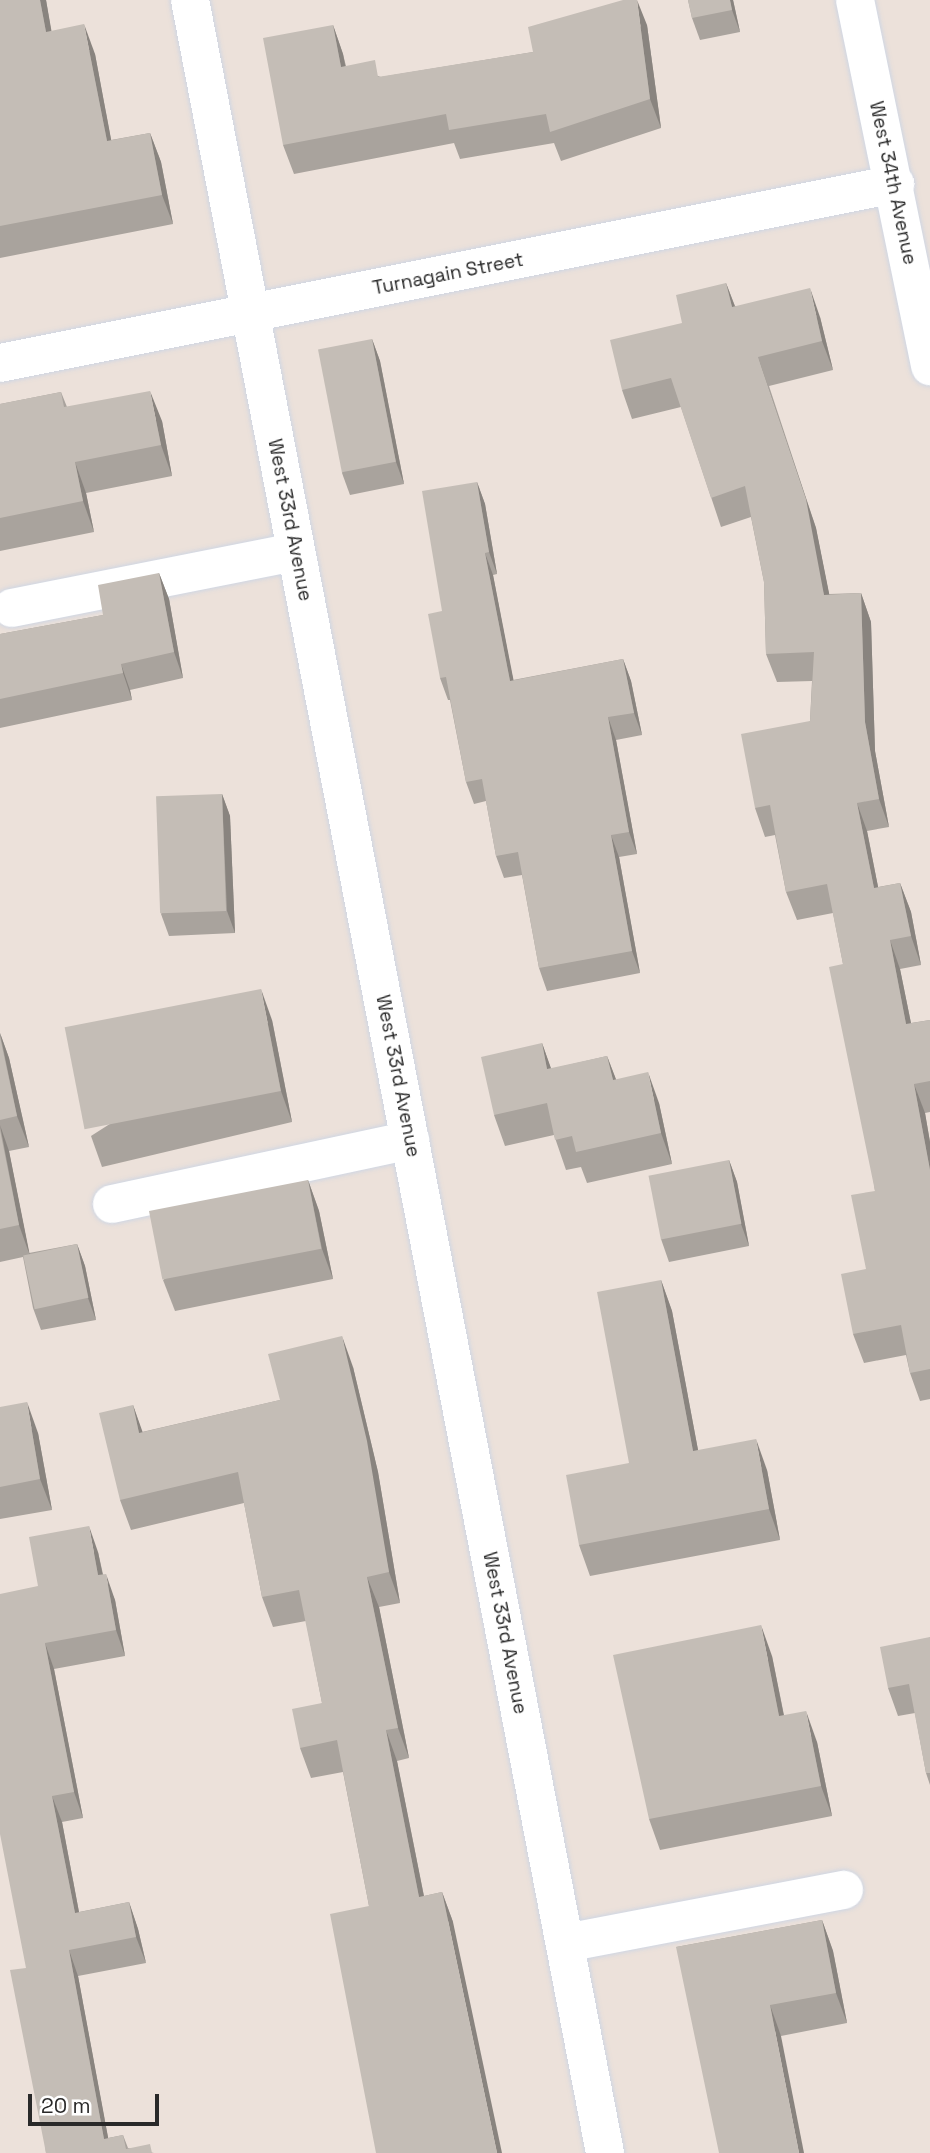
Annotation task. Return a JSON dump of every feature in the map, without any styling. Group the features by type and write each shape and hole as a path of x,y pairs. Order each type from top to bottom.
{"street":[{"name":"West 33rd Avenue","path":"190,0 605,2153"},
{"name":"West 34th Avenue","path":"855,0 895,184 930,366"},
{"name":"Turnagain Street","path":"0,363 895,184"},
{"path":"12,608 296,552"},
{"path":"112,1204 410,1140"},
{"path":"565,1943 844,1890"}],"building":[{"path":"0,0 40,0 46,32 84,24 107,141 150,133 162,195 0,226"},
{"path":"623,0 637,0 650,99 550,132 546,114 449,130 446,114 283,145 263,38 333,25 341,67 375,60 378,77 533,52 528,27"},
{"path":"688,0 730,0 732,10 692,18"},
{"path":"726,283 732,307 810,288 822,341 758,357 806,499 824,595 861,593 865,722 879,799 857,803 874,888 900,883 911,936 890,940 906,1024 930,1020 930,1081 914,1084 930,1170 930,1369 910,1373 901,1325 853,1334 841,1274 866,1269 851,1195 875,1191 829,967 843,964 827,884 786,892 770,805 755,808 741,734 810,721 814,652 766,654 764,582 745,486 711,498 671,378 622,390 610,340 682,323 676,295"},
{"path":"372,339 396,462 342,472 318,349"},
{"path":"150,391 161,445 75,462 83,501 0,518 0,404 61,392 64,407"},
{"path":"477,482 489,552 485,553 510,681 623,659 634,713 608,717 629,832 611,835 632,951 539,968 518,852 496,856 482,779 466,782 446,677 440,678 428,614 442,611 422,491"},
{"path":"159,573 174,652 121,664 123,673 0,699 0,634 103,615 98,585"},
{"path":"222,794 226,911 160,913 156,796"},
{"path":"261,989 281,1091 85,1129 65,1027"},
{"path":"0,1037 17,1116 0,1120"},
{"path":"542,1043 547,1069 607,1056 613,1080 648,1072 661,1133 576,1152 572,1136 555,1140 547,1103 494,1115 481,1057"},
{"path":"0,1130 19,1225 0,1229"},
{"path":"729,1160 741,1224 661,1239 649,1176"},
{"path":"308,1180 321,1249 162,1280 149,1211"},
{"path":"77,1244 88,1298 35,1309 23,1255"},
{"path":"661,1280 693,1451 756,1439 769,1509 579,1545 566,1475 629,1463 597,1292"},
{"path":"342,1336 367,1441 389,1572 367,1577 398,1728 386,1730 419,1897 442,1892 497,2153 376,2153 330,1914 369,1906 337,1740 300,1748 292,1709 322,1703 299,1590 262,1597 238,1472 120,1500 99,1413 133,1405 139,1433 280,1400 268,1354"},
{"path":"27,1402 40,1479 0,1487 0,1407"},
{"path":"89,1526 98,1575 106,1574 116,1630 45,1643 74,1792 52,1796 75,1913 129,1902 136,1937 69,1950 104,2139 123,2135 126,2149 150,2144 152,2153 46,2153 10,1970 26,1968 0,1834 0,1594 38,1586 29,1537"},
{"path":"761,1625 779,1716 806,1711 821,1786 649,1819 613,1655"},
{"path":"930,1637 930,1773 926,1773 909,1684 888,1688 880,1647"},
{"path":"822,1920 836,1993 770,2005 799,2153 719,2153 676,1947"}]}
